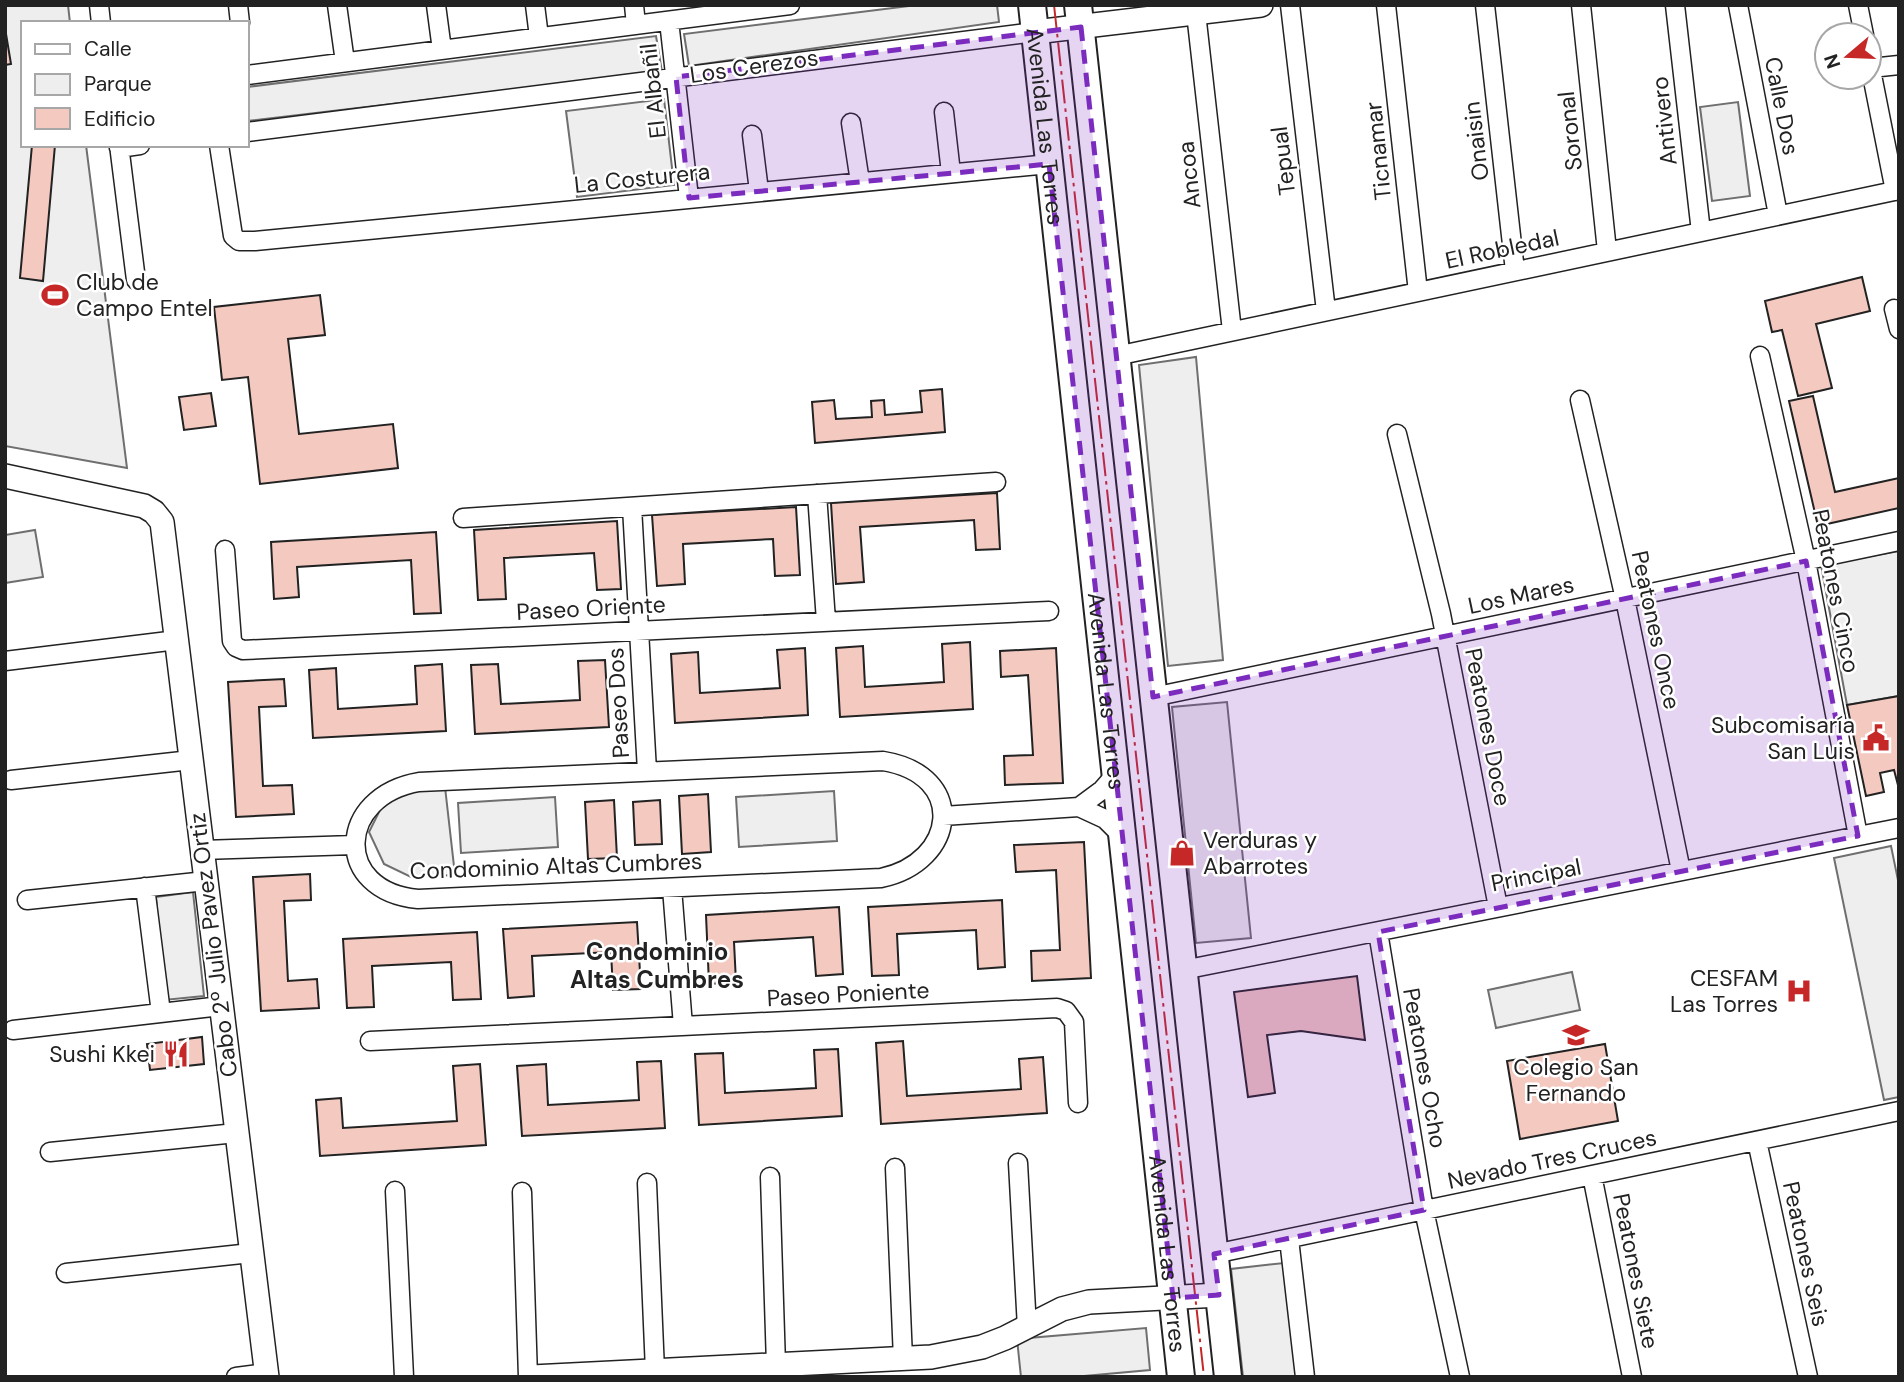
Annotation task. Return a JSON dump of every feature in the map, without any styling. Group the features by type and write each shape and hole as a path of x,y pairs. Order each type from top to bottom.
{"main road":[{"name":"Avenida Las Torres","path":"1032,5 1181,1377"},
{"name":"Avenida Las Torres","path":"1079,16 1227,1377"},
{"path":"1104,663 1112,656 1124,652 1138,653 1148,661"},
{"path":"1143,1015 1164,1020 1175,1018 1187,1010"}],"street":[{"path":"337,5 345,62"},
{"path":"436,5 442,50"},
{"path":"535,5 539,37"},
{"path":"634,5 636,25"},
{"path":"248,75 669,21 731,9 790,5"},
{"name":"Los Cerezos","path":"248,132 1035,32 1079,16 1196,13 1261,5"},
{"name":"Tepual","path":"1290,5 1326,312"},
{"name":"Ticnamar","path":"1386,5 1418,292"},
{"name":"Onaisin","path":"1485,5 1515,271"},
{"name":"Soronal","path":"1581,5 1607,251"},
{"name":"Antivero","path":"1675,5 1701,232"},
{"name":"Calle Dos","path":"1738,5 1777,215"},
{"name":"Ancoa","path":"1196,13 1232,331"},
{"name":"El Albañil","path":"669,21 689,198"},
{"path":"1876,91 1897,190"},
{"path":"944,112 951,173"},
{"path":"851,123 860,182"},
{"path":"752,135 759,191"},
{"path":"119,147 136,279"},
{"name":"La Costurera","path":"219,147 233,236 239,241 1049,164"},
{"name":"El Robledal","path":"1116,356 1897,190"},
{"path":"1895,309 1899,329"},
{"name":"Peatones Cinco","path":"1760,356 1806,561 1858,836"},
{"name":"Peatones Once","path":"1580,400 1625,599 1681,871"},
{"name":"Peatones Doce","path":"1397,434 1435,588 1498,907"},
{"name":"Cabo 2º Julio Pavez Ortiz","path":"5,476 144,506 158,515 164,528 267,1375"},
{"path":"463,518 996,482"},
{"path":"817,494 826,621"},
{"name":"Paseo Dos","path":"632,507 646,771"},
{"name":"Los Mares","path":"1153,697 1899,541"},
{"name":"Paseo Oriente","path":"225,550 232,641 239,649 1049,611"},
{"path":"5,661 177,640"},
{"path":"10,780 191,760"},
{"path":"202,850 355,845 358,825 368,809 384,794 407,784 883,761 911,768 926,778 938,794 943,816 1079,807 1105,819 1122,836"},
{"path":"1079,807 1102,790 1116,774"},
{"name":"Condominio Altas Cumbres","path":"355,845 361,866 375,883 384,890 406,898 868,879 894,875 915,864 931,849 943,816"},
{"name":"Principal","path":"1183,970 1899,828"},
{"path":"27,900 206,881"},
{"path":"145,887 161,1013"},
{"path":"672,888 683,1026"},
{"name":"Peatones Ocho","path":"1378,932 1424,1210 1460,1377"},
{"path":"13,1030 221,1006"},
{"name":"Paseo Poniente","path":"370,1041 1062,1009 1070,1014 1074,1022 1078,1103"},
{"name":"Nevado Tres Cruces","path":"1214,1254 1899,1111"},
{"path":"50,1152 236,1133"},
{"name":"Peatones Seis","path":"1757,1141 1808,1377"},
{"path":"1018,1163 1027,1328"},
{"path":"895,1168 903,1359"},
{"name":"Peatones Siete","path":"1592,1175 1632,1377"},
{"path":"771,1177 776,1365"},
{"path":"647,1183 655,1371"},
{"path":"395,1191 404,1377"},
{"path":"522,1192 530,1377 903,1359 959,1353 1005,1338 1062,1309 1082,1303 1219,1295"},
{"path":"1289,1239 1305,1377"},
{"path":"66,1273 251,1253"},
{"path":"236,1377 267,1375"}],"highlighted area":[{"path":"1081,27 1153,697 1806,561 1858,836 1378,932 1424,1210 1214,1254 1219,1295 1173,1298 1049,164 689,198 676,77"}],"green space":[{"name":"Club de Campo Entel","path":"5,5 68,5 70,21 21,21 21,147 86,147 127,468 5,446"},
{"path":"917,5 997,5 999,22 689,66 684,34"},
{"path":"656,36 662,72 248,121 248,87"},
{"path":"664,99 674,185 577,197 566,111"},
{"path":"1738,102 1750,196 1712,201 1700,107"},
{"path":"1196,357 1223,660 1168,666 1139,365"},
{"path":"35,530 43,577 5,583 5,535"},
{"path":"1899,551 1899,696 1847,705 1821,565"},
{"path":"1227,702 1251,938 1196,943 1172,707"},
{"path":"445,787 455,875 411,877 384,864 369,832 383,804 408,791"},
{"path":"834,791 837,841 739,847 736,797"},
{"path":"555,797 558,847 461,853 458,803"},
{"path":"1891,846 1899,885 1899,1097 1884,1100 1834,858"},
{"path":"193,892 204,996 164,1000 156,897"},
{"path":"1572,972 1580,1010 1496,1028 1488,990"},
{"path":"1284,1263 1297,1377 1243,1377 1231,1269"},
{"path":"1146,1328 1150,1370 1073,1377 1021,1377 1017,1339"}],"building":[{"path":"5,28 11,64 5,65"},
{"path":"32,147 55,147 43,281 20,278"},
{"path":"1862,277 1870,311 1816,324 1832,388 1798,396 1782,330 1772,332 1765,301"},
{"path":"320,295 325,335 288,339 299,434 393,424 398,468 260,484 248,377 222,380 214,307"},
{"path":"942,389 945,432 815,443 812,402 834,400 836,419 872,417 871,401 884,400 885,415 922,412 920,391"},
{"path":"211,393 216,426 184,430 179,397"},
{"path":"1813,396 1835,492 1899,478 1899,508 1818,526 1789,401"},
{"path":"997,493 1000,549 976,550 974,520 860,527 864,582 836,584 831,503"},
{"path":"796,507 800,575 775,576 773,539 683,544 685,584 657,586 652,515"},
{"path":"617,521 621,589 597,590 594,553 504,558 506,599 478,600 474,530"},
{"path":"436,532 441,613 414,614 411,560 297,567 299,597 274,599 271,542"},
{"path":"970,642 973,709 840,717 836,648 863,646 865,687 944,682 942,644"},
{"path":"805,648 808,715 675,723 671,654 698,652 700,693 780,688 777,650"},
{"path":"1056,648 1063,783 1005,785 1004,756 1033,755 1028,675 1001,677 1000,651"},
{"path":"605,660 609,727 475,734 471,665 498,664 501,704 580,700 578,661"},
{"path":"442,664 446,731 313,738 309,670 336,668 338,709 417,704 415,666"},
{"path":"284,679 286,706 259,707 263,786 292,785 294,814 236,817 228,682"},
{"name":"Subcomisaría San Luis","path":"1899,696 1899,789 1894,770 1880,773 1884,792 1866,796 1847,705"},
{"path":"708,794 711,852 682,854 679,796"},
{"path":"614,800 617,858 588,859 585,802"},
{"path":"660,800 662,844 635,845 633,802"},
{"path":"1084,842 1091,978 1032,981 1031,951 1060,950 1056,870 1016,872 1014,845"},
{"path":"310,874 311,900 284,901 288,981 317,979 319,1008 261,1011 253,877"},
{"path":"1002,900 1005,967 978,969 976,930 897,934 899,975 872,976 868,907"},
{"path":"839,907 843,974 816,976 813,937 734,942 736,982 709,984 706,915"},
{"path":"637,922 641,989 613,990 611,952 532,956 534,996 508,998 503,929"},
{"path":"477,932 481,999 453,1000 451,962 372,966 374,1007 347,1008 343,939"},
{"path":"1357,976 1365,1040 1301,1031 1267,1035 1275,1093 1248,1097 1234,992"},
{"name":"Sushi Kkei","path":"202,1037 204,1064 150,1070 147,1044"},
{"path":"903,1041 907,1096 1021,1089 1019,1059 1043,1057 1047,1113 881,1124 876,1043"},
{"path":"1605,1044 1618,1121 1520,1139 1507,1061"},
{"path":"838,1049 842,1116 699,1125 695,1054 723,1053 725,1093 816,1088 814,1050"},
{"path":"661,1061 665,1128 522,1136 517,1066 546,1064 548,1105 639,1100 637,1062"},
{"path":"480,1064 486,1145 320,1156 316,1100 341,1098 343,1128 457,1121 453,1066"}],"power":[{"path":"1054,5 1204,1377"}],"place":[{"name":"Club de Campo Entel","path":"55,295"},
{"name":"Subcomisaría San Luis","path":"1876,738"},
{"name":"Verduras y Abarrotes","path":"1182,853"},
{"name":"CESFAM Las Torres","path":"1799,991"},
{"name":"Colegio San Fernando","path":"1576,1035"},
{"name":"Sushi Kkei","path":"176,1054"}],"district":[{"name":"Condominio Altas Cumbres","path":"657,965"}]}
